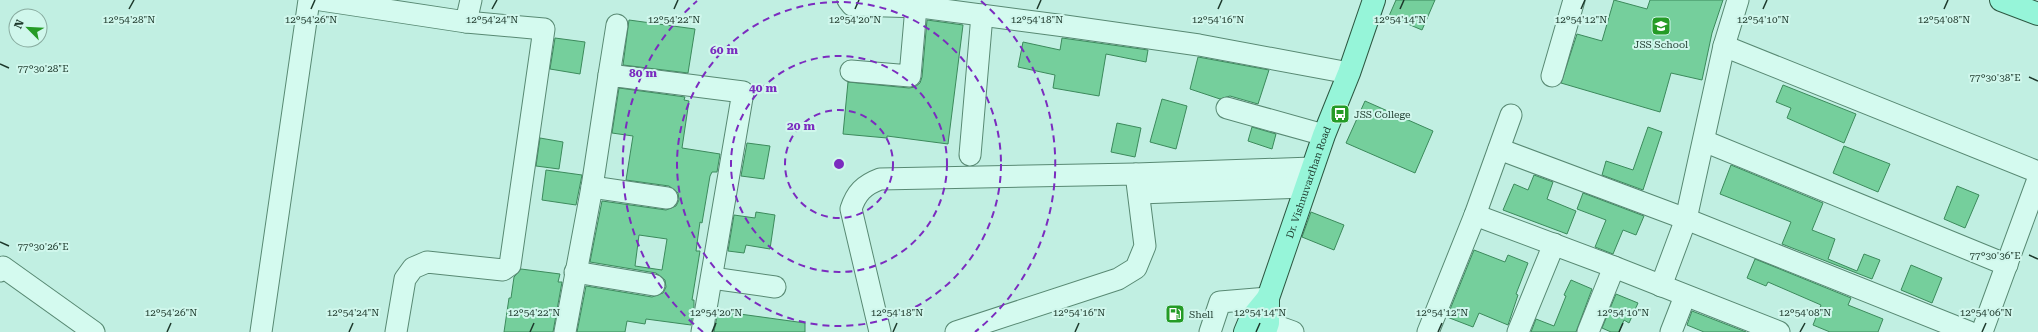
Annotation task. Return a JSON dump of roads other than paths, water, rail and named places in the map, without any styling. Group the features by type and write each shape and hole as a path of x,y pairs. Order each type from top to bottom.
{"main road":[{"name":"Dr. Vishnuvardhan Road","path":"1257,327 1324,135 1349,73 1374,0"},
{"path":"2001,0 2038,14"}],"street":[{"path":"261,332 309,0"},
{"path":"321,0 466,22 544,29 510,265 503,270 427,262 413,268 405,279 396,332"},
{"path":"466,22 470,0"},
{"path":"848,0 852,5 916,7 1199,45 1349,73"},
{"path":"1552,76 1574,0"},
{"path":"1661,286 1686,219 1724,46 1738,0"},
{"path":"851,71 910,76 916,7"},
{"path":"970,155 982,15"},
{"path":"565,332 592,187 616,25"},
{"path":"1724,46 2038,172"},
{"path":"609,75 743,92 702,332"},
{"path":"1227,108 1324,135"},
{"path":"1428,332 1475,215 1511,115"},
{"path":"1704,141 2007,265"},
{"path":"1499,149 1686,219 1969,332"},
{"path":"880,332 851,209 854,198 866,185 880,179 1137,184 1309,178"},
{"path":"1982,332 2038,179"},
{"path":"956,332 1118,279 1136,268 1145,246 1137,184"},
{"path":"592,187 666,198"},
{"path":"1475,215 1614,267 1779,332"},
{"path":"1518,332 1554,244"},
{"path":"1588,332 1614,267"},
{"path":"0,271 3,268 71,325 94,332"},
{"path":"575,272 654,285"},
{"path":"712,278 775,287"},
{"path":"1672,332 1685,296"},
{"path":"1210,332 1220,302 1268,298"},
{"path":"1257,327 1293,332"}],"place":[{"name":"JSS School","path":"1661,26"},
{"name":"JSS College","path":"1340,114"},
{"name":"Shell","path":"1175,314"}]}
